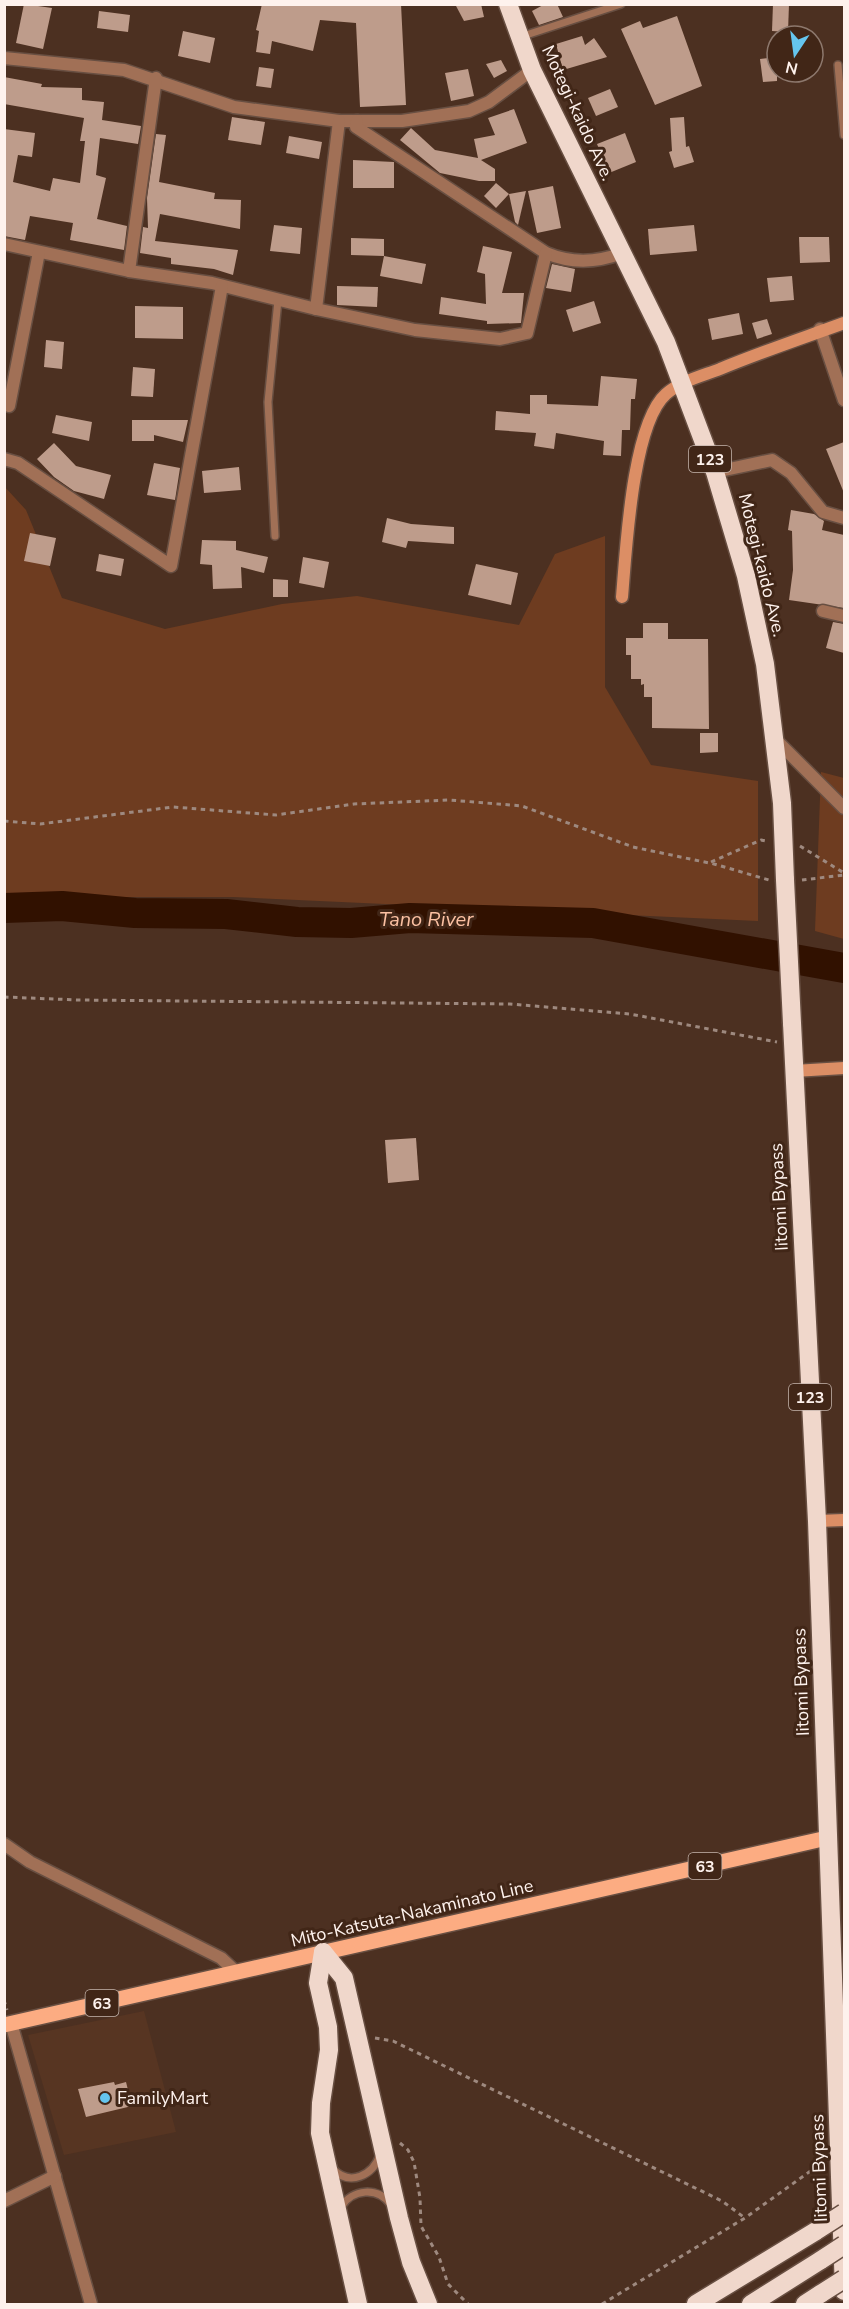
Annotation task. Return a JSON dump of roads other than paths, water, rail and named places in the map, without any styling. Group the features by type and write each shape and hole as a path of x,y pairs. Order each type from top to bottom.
{"highway":[{"name":"Motegi-kaido Ave.","path":"508,4 532,70 666,342 680,384 716,472 746,576 765,664 775,739 788,881 794,1071"},
{"name":"Iitomi Bypass","path":"794,1071 817,1521 827,1838 839,2013 844,2291"},
{"path":"323,1952 344,1978 399,2218 411,2262 428,2304"},
{"path":"323,1952 318,1983 328,2027 329,2050 320,2133 358,2304"},
{"path":"696,2304 844,2213"},
{"path":"751,2304 844,2245"},
{"path":"829,2299 844,2279"},
{"path":"805,2304 829,2299 844,2299"}],"main road":[{"name":"Mito-Katsuta-Nakaminato Line","path":"8,2024 827,1838"}],"street":[{"path":"4,58 124,70 156,78 234,106 339,121 402,121 469,111 489,102 532,70"},
{"path":"129,271 156,78"},
{"path":"316,309 339,121"},
{"path":"357,121 357,127 546,253 559,259 593,262 622,253"},
{"path":"4,244 129,271 222,286 415,330 500,339 527,333 546,253"},
{"path":"9,406 39,252"},
{"path":"4,459 18,463 171,566 222,286"},
{"path":"622,597 630,510 649,420 654,407 680,384 820,329 844,323"},
{"path":"820,329 844,400"},
{"path":"716,472 772,460 792,473 823,512 844,518"},
{"path":"824,611 844,616"},
{"path":"775,739 844,808"},
{"path":"794,1071 844,1068"},
{"path":"817,1521 844,1520"},
{"path":"4,1844 30,1862 221,1958 236,1972"},
{"path":"8,2024 55,2176 91,2304"},
{"path":"4,2202 55,2176"}],"lane":[{"path":"520,37 621,4"},
{"path":"838,65 844,135"},
{"path":"275,536 268,402 278,300"},
{"path":"326,2160 335,2172 351,2178 361,2177 376,2165 381,2147"},
{"path":"339,2216 346,2199 354,2194 372,2192 388,2201 399,2218"}],"waterway":[{"name":"Tano River","path":"4,908 62,906 135,913 226,914 297,922 351,923 410,918 593,923 844,968"}],"place":[{"name":"FamilyMart","path":"105,2098"}]}
